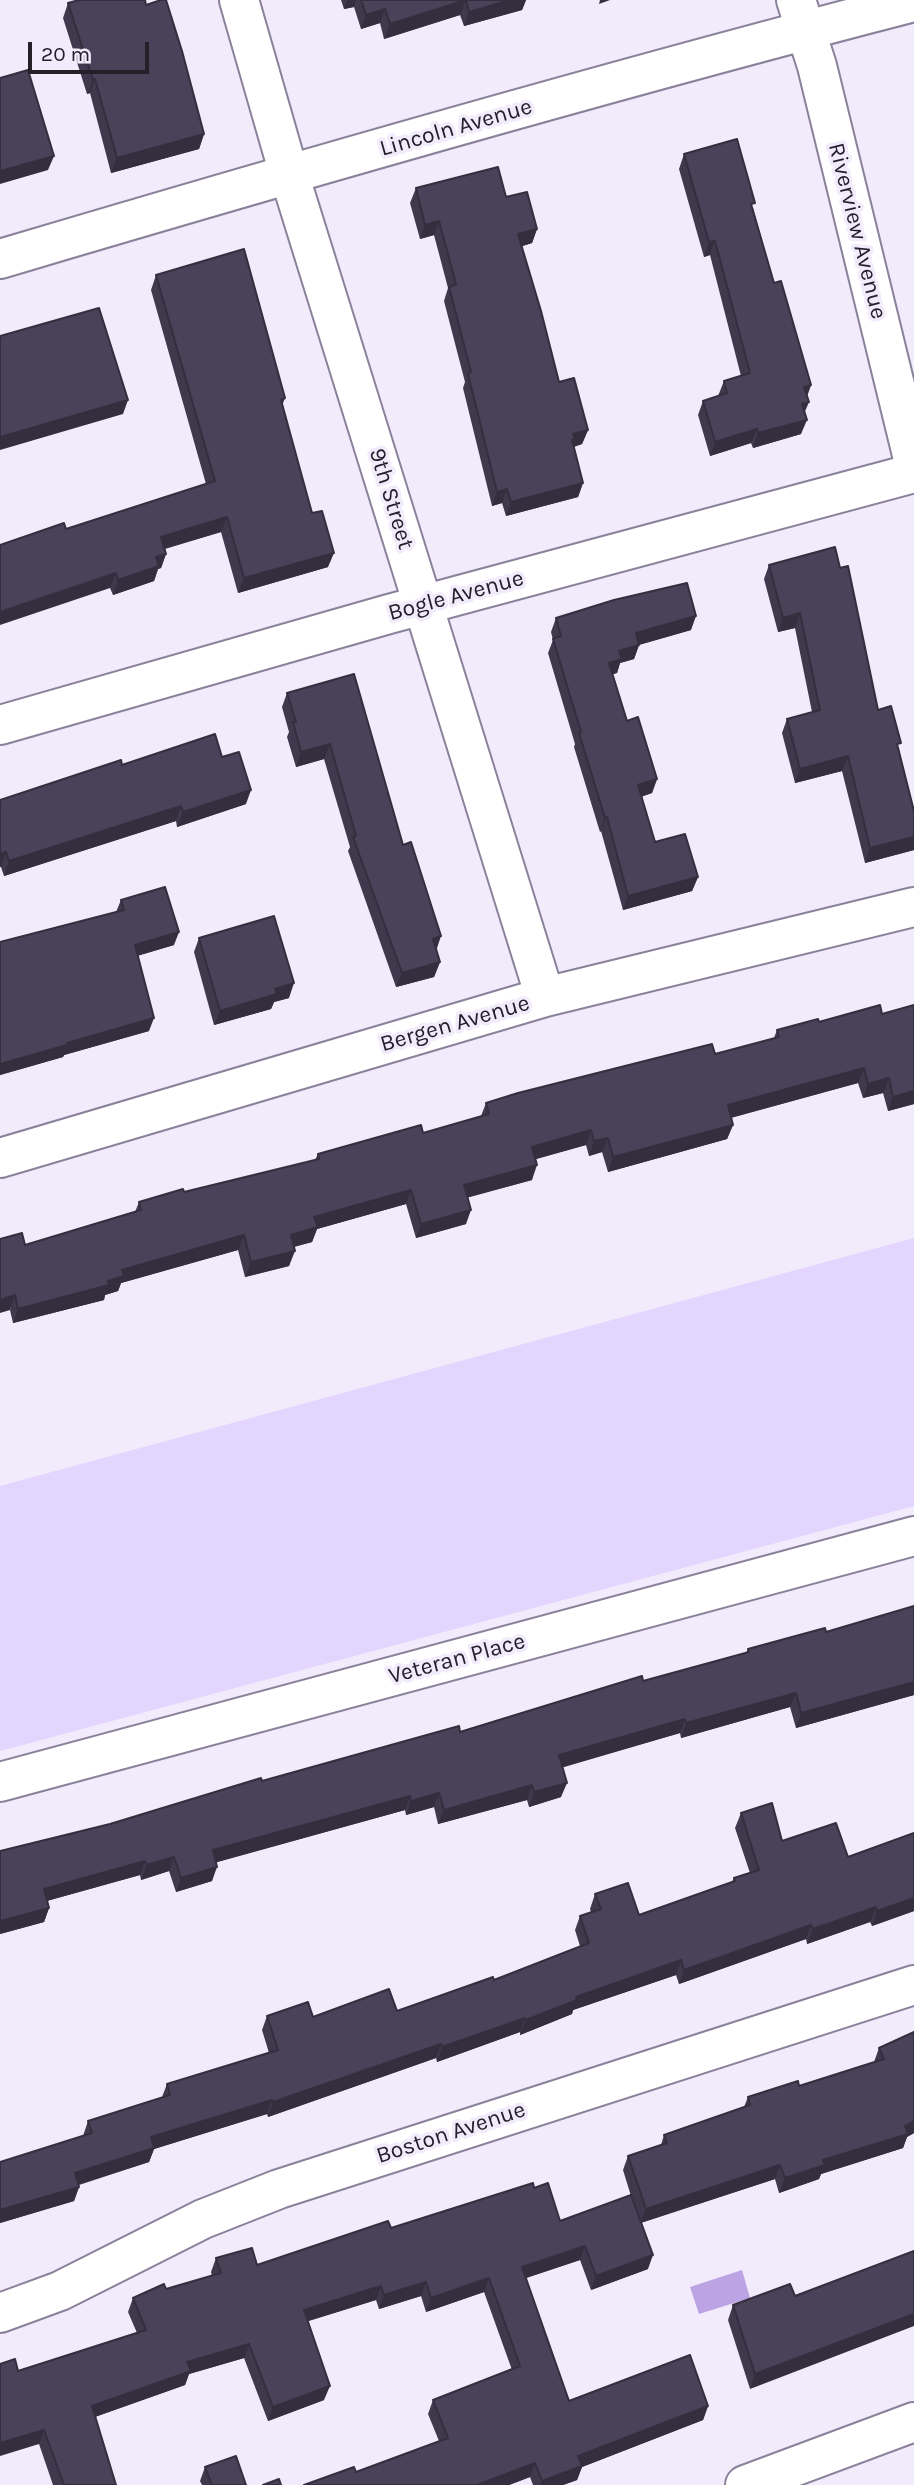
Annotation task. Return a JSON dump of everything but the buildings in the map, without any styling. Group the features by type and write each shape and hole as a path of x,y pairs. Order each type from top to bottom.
{"street":[{"name":"9th Street","path":"239,0 289,174 545,997"},
{"name":"Lincoln Avenue","path":"0,259 289,174 801,15 914,2"},
{"name":"Riverview Avenue","path":"801,15 914,463"},
{"name":"Bogle Avenue","path":"0,725 424,605 914,473"},
{"name":"Bergen Avenue","path":"0,1158 545,997 914,907"},
{"name":"Veteran Place","path":"0,1782 914,1536"},
{"name":"Boston Avenue","path":"0,2313 60,2291 203,2220 279,2189 914,1985"},
{"path":"745,2485 914,2422"}],"shaded area":[{"path":"914,1238 914,1506 0,1751 0,1486"},
{"path":"742,2270 750,2298 699,2314 690,2287"}]}
